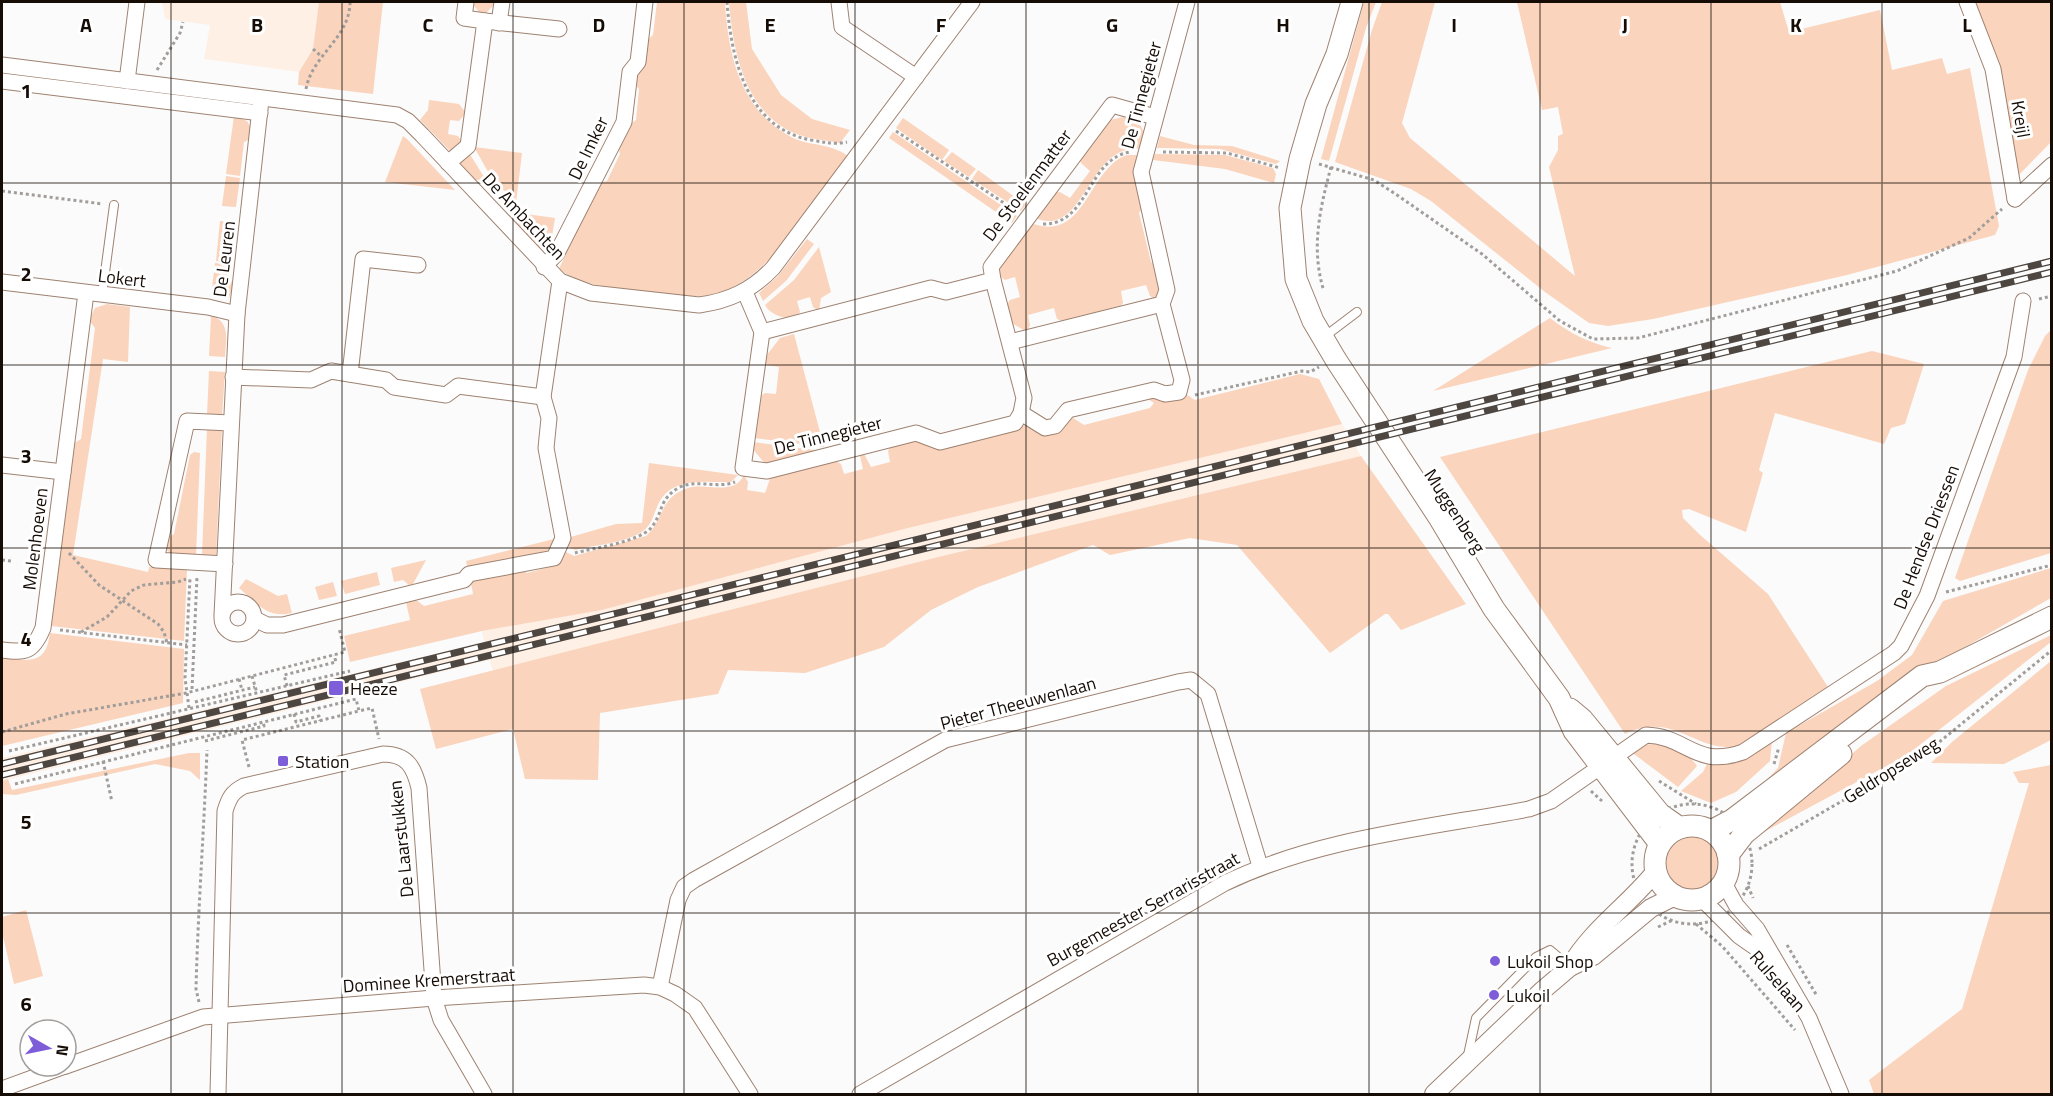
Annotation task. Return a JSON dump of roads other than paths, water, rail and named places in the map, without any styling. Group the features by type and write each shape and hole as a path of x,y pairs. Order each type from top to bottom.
{"main road":[{"name":"Muggenberg","path":"1352,2 1337,54 1316,104 1300,159 1290,208 1296,279 1318,329 1440,519 1494,609 1559,698 1574,731 1660,814 1680,828"},
{"name":"Geldropseweg","path":"1711,831 1732,820 1922,676 1940,672 2052,617"},
{"name":"Geldropseweg","path":"1728,855 1744,834 1887,717 1931,686 1940,672"},
{"name":"Muggenberg","path":"1606,762 1660,844"},
{"path":"1696,826 1711,831 1722,841 1728,855 1729,865 1724,883 1714,893 1702,899 1689,900 1676,896 1660,881 1656,871 1655,862 1660,844 1672,831 1680,828 1696,826"}],"street":[{"path":"127,81 137,2"},
{"path":"466,2 464,18 559,29"},
{"path":"448,163 468,146 492,22 502,2"},
{"name":"De Imker","path":"544,267 557,253 624,122 630,72 638,62 645,2"},
{"path":"838,2 842,27 916,77"},
{"name":"De Ambachten","path":"2,81 261,106 329,104 397,115 408,121 544,267 560,281 591,293 686,304 715,303 745,292 762,280 782,258 972,2"},
{"name":"De Tinnegieter","path":"762,332 743,468 767,471 916,433 940,442 1015,423 1021,413 1045,428 1055,426 1068,410 1154,390 1165,394 1179,392 1182,380 1162,304 1167,290 1141,172 1187,2"},
{"name":"Kreijl","path":"1967,2 1993,69 2015,199 2052,165"},
{"name":"De Ambachten","path":"2,65 148,83 261,106"},
{"name":"De Stoelenmatter","path":"993,280 991,267 1112,105 1155,117"},
{"name":"De Leuren","path":"222,615 237,314 261,106"},
{"path":"350,374 363,259 418,265"},
{"path":"745,292 762,332 931,288 946,292 993,280 1024,398 1021,413"},
{"path":"255,620 251,629 236,635 224,626 222,615 228,606 238,602 249,605 255,620 267,625 283,625 464,580 469,574 554,558 563,538 546,448 549,418 543,397 560,281"},
{"name":"Lokert","path":"2,282 208,307 237,314"},
{"name":"Molenhoeven","path":"2,650 21,652 36,644 43,628 86,293"},
{"name":"De Hendse Driessen","path":"1606,762 1646,735 1661,735 1705,757 1727,758 1743,752 1902,646 1927,596 2014,357 2023,301"},
{"path":"1010,342 1162,304"},
{"path":"233,377 311,380 331,371 386,380 394,387 446,395 458,386 543,397"},
{"path":"225,564 193,567 156,560 187,421 231,423"},
{"path":"2,465 63,472"},
{"name":"Pieter Theeuwenlaan","path":"660,987 678,900 684,887 694,880 945,740 1178,682 1191,680 1208,694 1260,866"},
{"name":"De Laarstukken","path":"219,1016 225,811 235,790 383,754 395,754 414,768 419,788 434,998 441,1020 484,1095"},
{"name":"Burgemeester Serrarisstraat","path":"860,1095 1225,883 1260,866 1348,842 1529,809 1551,801 1606,762"},
{"path":"1570,967 1583,944 1639,892 1656,871"},
{"name":"Rulselaan","path":"1724,883 1736,904 1757,929 1809,1018 1841,1095"},
{"path":"1434,1095 1570,967 1593,956 1651,908 1676,896"},
{"name":"Rulselaan","path":"1702,899 1739,936 1774,961"},
{"path":"660,987 695,1008 750,1095"},
{"name":"Dominee Kremerstraat","path":"78,1062 203,1017 434,998 660,987"},
{"path":"218,1095 219,1016"},
{"name":"Dominee Kremerstraat","path":"2,1089 33,1078"}],"lane":[{"path":"102,295 114,206"},
{"path":"1318,329 1357,312"},
{"path":"1467,1062 1476,1018 1536,957 1550,950 1570,967"}],"railway":[{"path":"2,764 2052,261"},
{"path":"2,775 2052,272"}],"place":[{"name":"Heeze","path":"336,688"},
{"name":"Station","path":"283,761"},
{"name":"Lukoil Shop","path":"1495,961"},
{"name":"Lukoil","path":"1494,995"}]}
